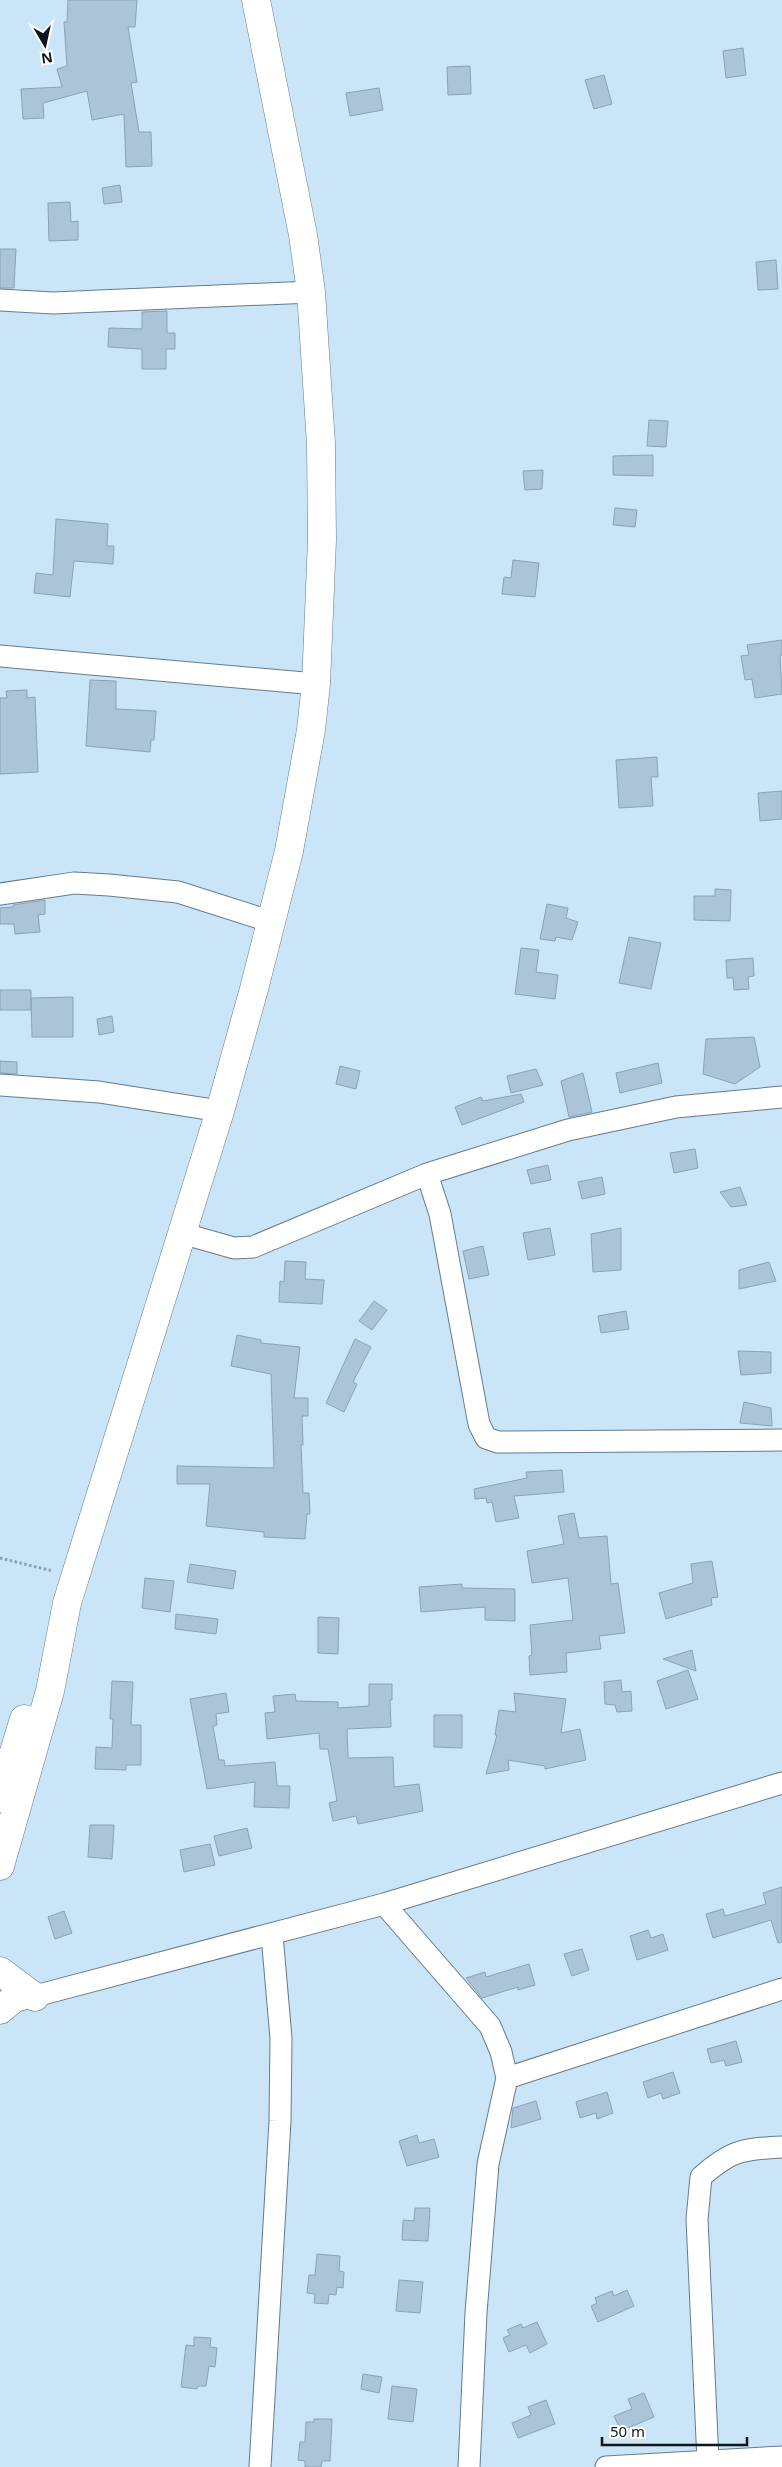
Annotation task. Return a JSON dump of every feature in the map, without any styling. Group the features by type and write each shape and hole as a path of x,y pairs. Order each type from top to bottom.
{"highway":[{"path":"0,1866 50,1692 68,1603 220,1111 272,922 291,842 311,730 316,684 322,492 321,444 311,292 303,235 256,0"},
{"path":"0,1798 48,1639 68,1603"},
{"path":"0,1971 11,2002"}],"street":[{"path":"0,300 53,303 311,292"},
{"path":"0,656 316,684"},
{"path":"0,894 74,883 178,892 272,922"},
{"path":"0,1085 99,1092 220,1111"},
{"path":"181,1233 234,1248 253,1247 427,1174 577,1128 676,1107 782,1096"},
{"path":"427,1174 440,1214 479,1424 486,1438 498,1442 782,1440"},
{"path":"11,2002 272,1935 384,1904 782,1784"},
{"path":"384,1904 490,2026 499,2045 507,2078 488,2164 476,2313 469,2467"},
{"path":"260,2467 280,2121 281,2038 272,1935"},
{"path":"507,2078 782,1989"},
{"path":"708,2461 697,2219 701,2177 719,2160 743,2149 782,2147"},
{"path":"606,2467 782,2457"}],"path":[{"path":"0,1558 12,1559 76,1577"}],"building":[{"path":"68,0 137,0 135,27 128,27 137,82 131,83 139,132 151,132 152,166 126,167 124,114 92,120 87,91 43,103 44,118 23,119 21,89 62,87 57,69 67,66 64,22 67,22"},
{"path":"743,48 746,75 726,78 723,51"},
{"path":"470,66 471,94 448,95 447,67"},
{"path":"604,75 612,104 594,109 585,80"},
{"path":"379,88 383,110 350,116 346,93"},
{"path":"120,185 122,202 104,204 102,188"},
{"path":"70,202 71,222 78,221 78,240 49,241 48,203"},
{"path":"0,249 16,249 14,288 0,288"},
{"path":"776,260 778,289 758,290 756,262"},
{"path":"167,311 167,333 175,333 175,349 166,349 166,369 142,369 142,349 108,347 109,328 142,329 142,312"},
{"path":"649,420 668,421 666,447 647,446"},
{"path":"653,455 653,476 613,475 613,456"},
{"path":"543,470 542,489 525,490 523,471"},
{"path":"615,508 637,510 635,527 613,525"},
{"path":"56,519 108,524 107,546 114,546 113,564 74,561 70,597 34,593 36,573 53,575"},
{"path":"513,560 539,563 535,597 502,594 504,577 511,578"},
{"path":"782,640 782,655 780,656 782,694 755,698 752,679 745,680 741,656 749,655 747,645"},
{"path":"90,680 116,681 116,709 156,711 154,740 151,740 150,752 86,746"},
{"path":"27,690 27,698 35,697 38,772 0,774 0,698 7,698 6,691"},
{"path":"657,757 658,777 651,777 653,806 619,808 616,760"},
{"path":"782,791 782,819 760,821 758,793"},
{"path":"715,889 731,890 730,921 694,920 694,896 715,896"},
{"path":"45,900 45,914 38,915 40,932 15,934 14,924 0,924 0,908"},
{"path":"547,904 568,908 566,918 578,922 572,940 556,937 555,941 540,939"},
{"path":"629,937 661,943 651,989 619,983"},
{"path":"521,948 539,950 536,972 558,975 555,999 515,994"},
{"path":"753,958 754,976 748,977 749,989 734,990 733,978 727,978 726,960"},
{"path":"0,990 31,990 31,1010 0,1010"},
{"path":"73,997 73,1037 32,1037 31,998"},
{"path":"112,1016 114,1032 99,1035 97,1019"},
{"path":"754,1037 760,1067 735,1084 703,1074 706,1039"},
{"path":"0,1061 17,1062 17,1074 0,1073"},
{"path":"658,1063 662,1083 620,1093 616,1073"},
{"path":"340,1066 360,1071 356,1089 336,1084"},
{"path":"536,1069 543,1085 511,1093 507,1076"},
{"path":"583,1073 592,1112 569,1117 561,1081"},
{"path":"521,1094 524,1102 462,1125 455,1107 481,1097 483,1101"},
{"path":"695,1149 698,1168 674,1173 670,1153"},
{"path":"548,1165 551,1180 531,1184 527,1170"},
{"path":"602,1177 605,1194 582,1199 578,1182"},
{"path":"740,1187 747,1205 731,1207 720,1192"},
{"path":"550,1228 555,1255 528,1260 523,1233"},
{"path":"621,1228 621,1270 593,1272 591,1234"},
{"path":"483,1246 489,1275 469,1279 463,1251"},
{"path":"285,1261 306,1262 305,1279 324,1280 322,1304 279,1302 280,1281 284,1282"},
{"path":"769,1262 776,1281 739,1289 739,1270"},
{"path":"374,1301 387,1310 372,1330 359,1321"},
{"path":"626,1311 629,1329 601,1333 598,1316"},
{"path":"237,1335 261,1340 261,1343 300,1347 294,1398 308,1398 308,1416 302,1416 303,1445 301,1445 303,1493 309,1493 310,1514 307,1514 305,1539 264,1537 264,1532 206,1526 210,1484 177,1484 177,1466 274,1468 271,1374 231,1366"},
{"path":"355,1339 371,1347 353,1382 357,1384 344,1412 326,1403"},
{"path":"738,1351 771,1352 771,1373 741,1375"},
{"path":"744,1402 771,1408 772,1426 740,1423"},
{"path":"562,1470 564,1492 514,1496 519,1518 496,1522 492,1502 487,1503 486,1498 475,1499 474,1489 527,1478 526,1472"},
{"path":"574,1513 579,1538 607,1536 611,1584 618,1583 625,1633 599,1636 601,1649 566,1653 567,1672 530,1675 529,1656 532,1655 530,1625 573,1620 568,1578 532,1583 527,1551 564,1544 558,1516"},
{"path":"712,1561 718,1597 711,1598 712,1605 666,1619 659,1593 693,1583 691,1564"},
{"path":"190,1564 236,1571 233,1589 187,1582"},
{"path":"145,1578 174,1581 170,1612 142,1608"},
{"path":"462,1584 462,1588 515,1589 515,1621 485,1620 485,1607 421,1612 419,1587"},
{"path":"176,1614 218,1619 216,1634 175,1629"},
{"path":"318,1617 339,1618 338,1654 318,1653"},
{"path":"692,1650 696,1671 663,1659"},
{"path":"688,1670 698,1699 666,1709 657,1681"},
{"path":"621,1680 622,1692 631,1691 632,1711 617,1712 615,1705 605,1704 604,1682"},
{"path":"112,1681 133,1682 131,1725 141,1725 141,1765 126,1765 126,1770 95,1769 96,1747 112,1748 113,1719 110,1719"},
{"path":"369,1684 392,1684 392,1700 390,1700 391,1727 347,1729 348,1758 393,1757 394,1787 419,1784 423,1811 358,1824 356,1816 333,1821 329,1803 337,1801 328,1749 320,1749 319,1733 267,1739 265,1713 275,1712 273,1696 295,1694 296,1701 338,1702 338,1708 369,1706"},
{"path":"226,1693 229,1712 216,1714 217,1725 213,1726 219,1760 224,1760 225,1766 275,1762 277,1786 290,1786 289,1808 254,1807 255,1782 207,1789 190,1699"},
{"path":"514,1693 566,1699 561,1733 580,1729 586,1760 545,1769 545,1766 508,1760 509,1770 486,1774 497,1735 495,1735 499,1710 516,1712"},
{"path":"434,1715 462,1715 462,1748 434,1747"},
{"path":"90,1825 114,1825 112,1859 88,1857"},
{"path":"247,1828 252,1848 219,1856 214,1836"},
{"path":"210,1844 215,1865 184,1872 180,1850"},
{"path":"782,1887 782,1942 778,1943 771,1920 713,1938 706,1914 723,1909 725,1916 766,1904 763,1893"},
{"path":"64,1911 72,1933 55,1939 48,1917"},
{"path":"648,1930 651,1938 663,1934 668,1950 637,1960 630,1936"},
{"path":"582,1949 589,1970 572,1976 564,1954"},
{"path":"529,1964 535,1985 518,1990 518,1987 482,1998 466,1978 485,1972 486,1977"},
{"path":"736,2041 742,2062 726,2066 724,2060 711,2063 707,2049"},
{"path":"673,2072 680,2093 663,2099 661,2093 648,2098 643,2082"},
{"path":"607,2092 613,2113 597,2119 596,2113 580,2118 576,2102"},
{"path":"536,2101 541,2119 511,2128 513,2108"},
{"path":"417,2135 419,2143 434,2139 439,2157 407,2166 399,2141"},
{"path":"415,2208 430,2208 428,2241 402,2240 403,2220 414,2221"},
{"path":"317,2254 340,2256 339,2271 344,2272 343,2288 337,2287 336,2295 329,2294 328,2304 314,2303 315,2294 307,2293 309,2275 315,2275"},
{"path":"399,2280 423,2282 420,2313 396,2311"},
{"path":"627,2290 634,2306 598,2322 591,2306 597,2303 595,2298 612,2291 614,2296"},
{"path":"537,2322 547,2344 530,2353 526,2345 509,2352 503,2338 510,2335 507,2330 521,2324 523,2328"},
{"path":"194,2337 211,2338 210,2347 217,2348 215,2367 209,2366 206,2386 198,2386 197,2389 181,2387 186,2345 194,2346"},
{"path":"363,2374 382,2377 379,2393 361,2389"},
{"path":"392,2386 417,2389 413,2422 388,2419"},
{"path":"644,2393 654,2417 621,2431 614,2416 632,2409 628,2399"},
{"path":"546,2400 555,2424 518,2438 512,2423 531,2415 528,2407"},
{"path":"314,2419 332,2419 330,2461 322,2461 321,2467 305,2467 305,2461 298,2460 300,2442 305,2442 306,2422 314,2422"}]}
